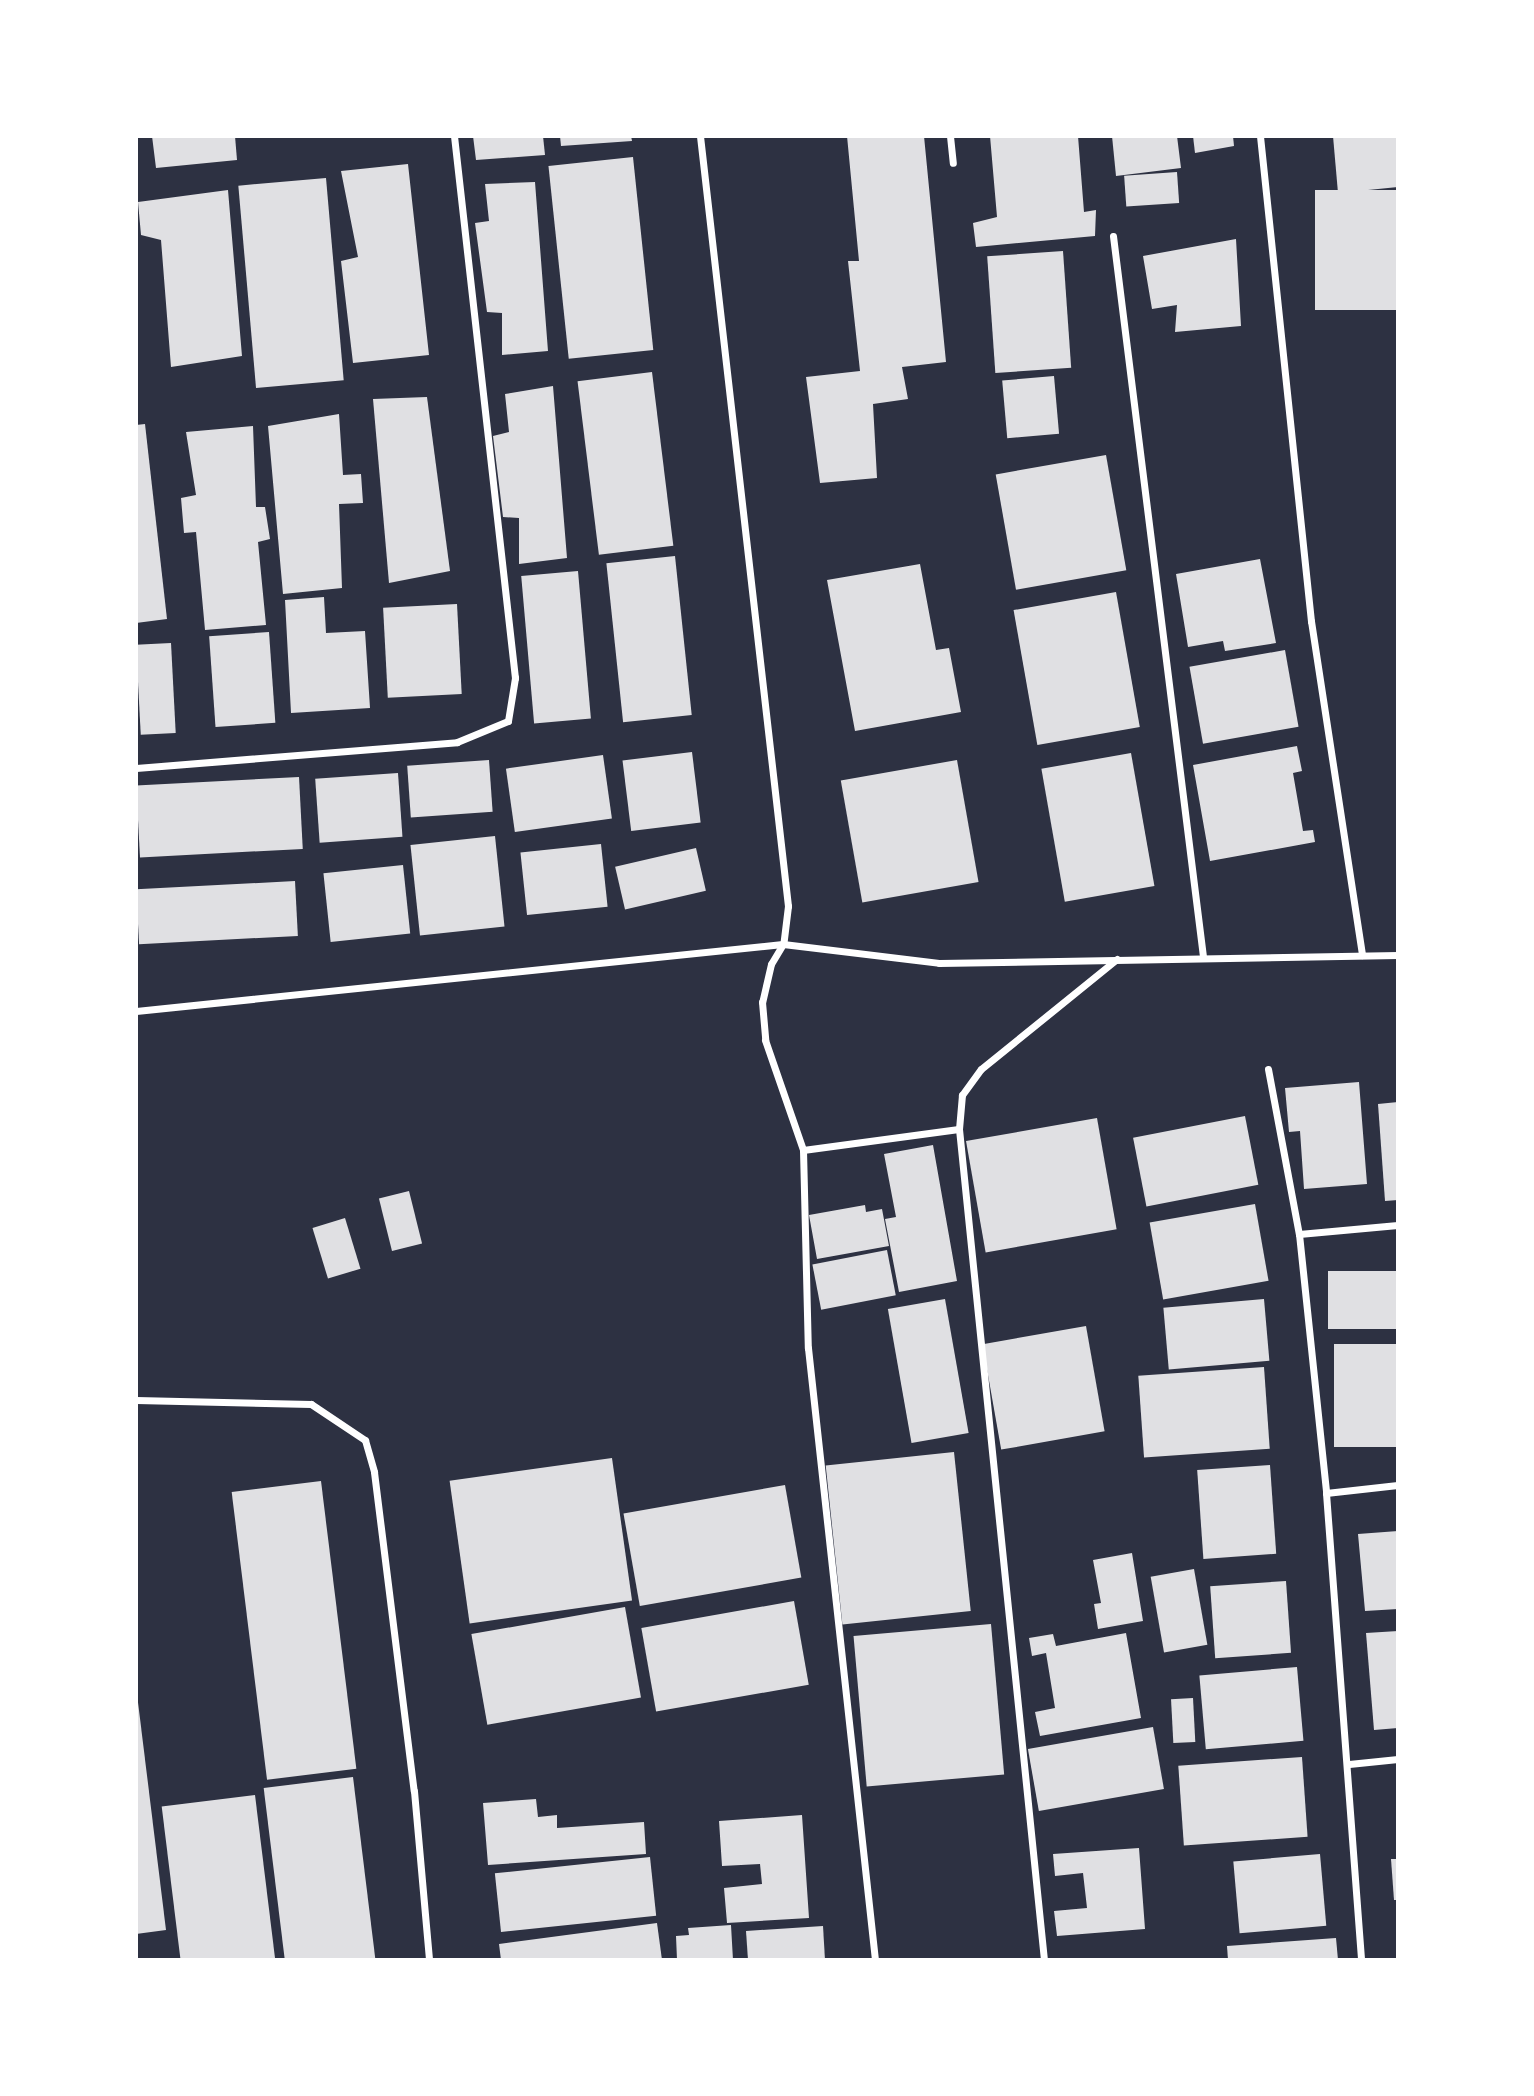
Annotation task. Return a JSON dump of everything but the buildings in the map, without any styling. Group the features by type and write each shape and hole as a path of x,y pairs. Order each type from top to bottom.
{"street":[{"path":"136,768 457,742 508,721 515,678 454,136"},
{"path":"700,136 788,906 783,944 771,964 762,1002 765,1040 803,1150 808,1348 875,1959"},
{"path":"950,136 953,163"},
{"path":"1260,136 1311,621 1362,955"},
{"path":"1113,236 1203,957"},
{"path":"136,1011 783,944 939,963 1398,955"},
{"path":"1044,1959 959,1129 962,1095 981,1069 1117,958"},
{"path":"1268,1069 1299,1234 1326,1493 1362,1959"},
{"path":"803,1150 959,1129"},
{"path":"1299,1234 1398,1225"},
{"path":"136,1400 311,1404 365,1440 374,1472 404,1708 429,1959"},
{"path":"1326,1493 1398,1485"},
{"path":"1349,1764 1398,1759"}]}
